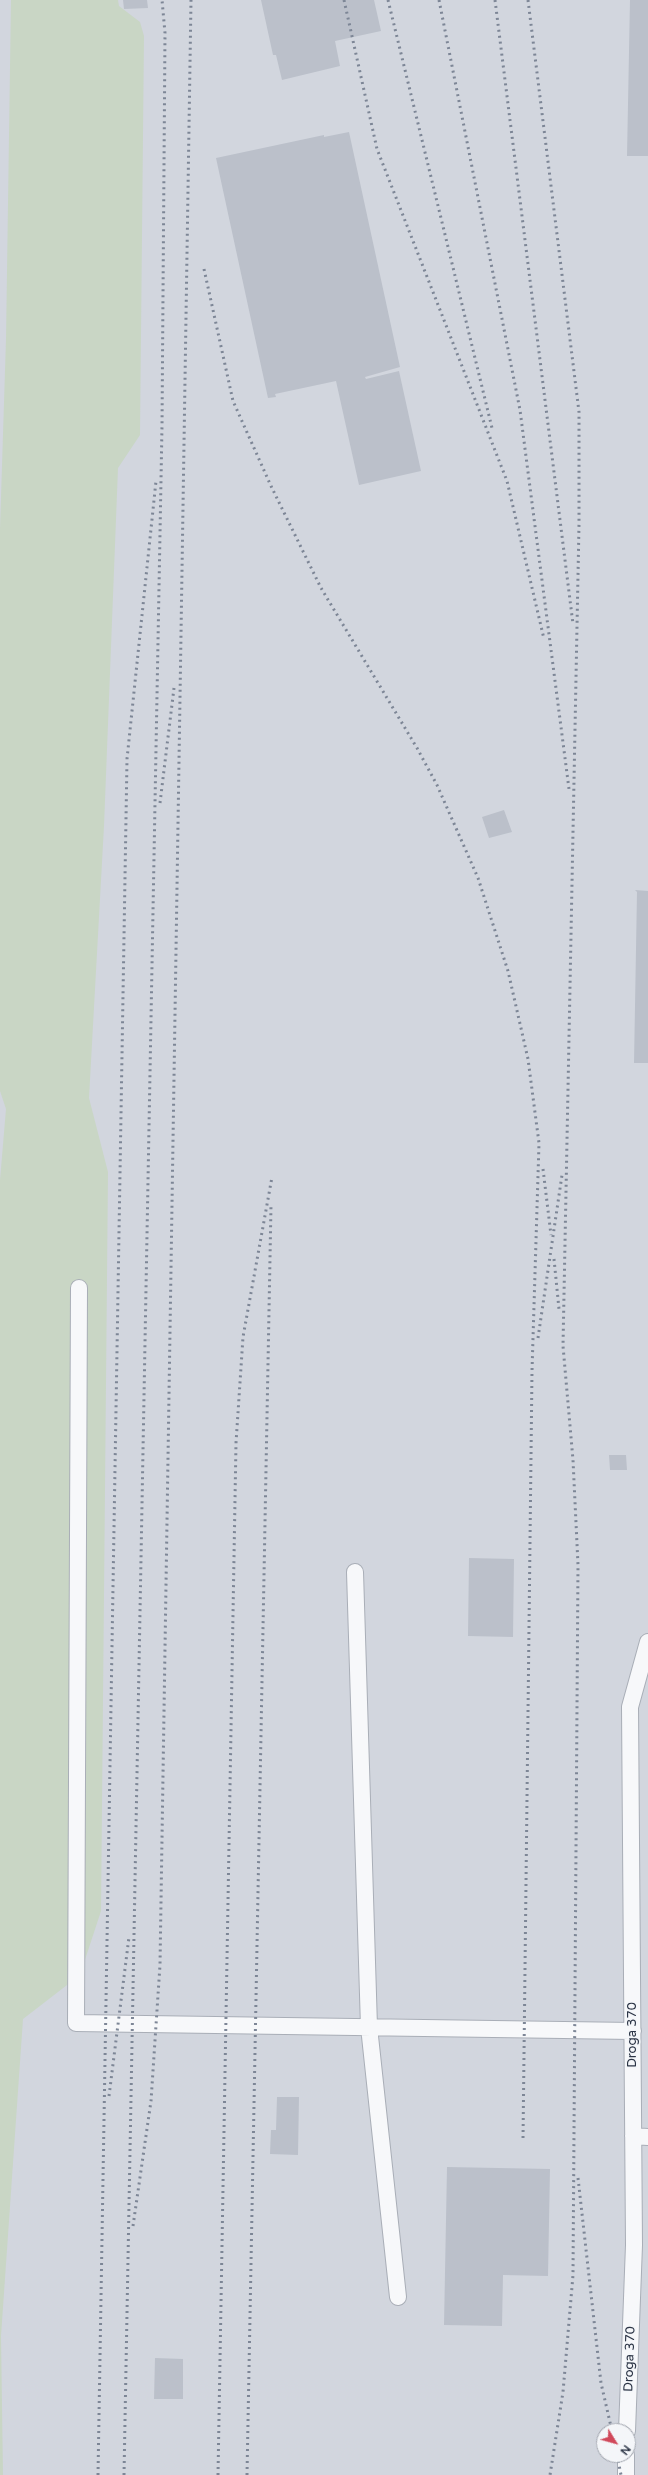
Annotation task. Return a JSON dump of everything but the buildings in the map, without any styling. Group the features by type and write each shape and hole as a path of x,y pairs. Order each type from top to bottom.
{"lane":[{"path":"79,1288 76,2023 633,2031"},
{"path":"355,1572 369,2027 398,2297"},
{"name":"Droga 370","path":"627,2423 634,2245 641,2136 633,2031 630,1707 648,1642"},
{"path":"626,2463 626,2475"}],"shaded area":[{"path":"0,0 648,0 648,2475 0,2475"}],"green space":[{"path":"11,0 118,0 119,6 140,22 144,36 140,435 118,468 104,826 89,1098 108,1172 101,1911 80,1975 23,2019 1,2336 3,2475 0,2475 0,1180 6,1109 0,1091 0,529 6,339"}],"railway":[{"path":"124,2475 162,426 165,33 162,0"},
{"path":"133,2226 151,2101 160,1965 191,0"},
{"path":"344,0 377,149 507,481 544,639"},
{"path":"388,0 492,428"},
{"path":"439,0 520,410 569,789"},
{"path":"495,0 573,624"},
{"path":"528,0 579,412 579,524 563,1346 573,1460 578,1565 573,2275 563,2392 550,2475"},
{"path":"204,269 233,401 271,486 321,588 417,748 437,785 478,878 508,971 528,1059 539,1143 532,1371 523,2140"},
{"path":"98,2475 127,759 156,481"},
{"path":"160,803 174,688"},
{"path":"543,1169 551,1235"},
{"path":"538,1338 562,1175"},
{"path":"218,2475 236,1443 243,1337 272,1177"},
{"path":"247,2475 271,1205"},
{"path":"554,1259 559,1309"},
{"path":"109,2096 129,1937"},
{"path":"578,2178 601,2383 610,2423"},
{"path":"619,2463 621,2475"}]}
